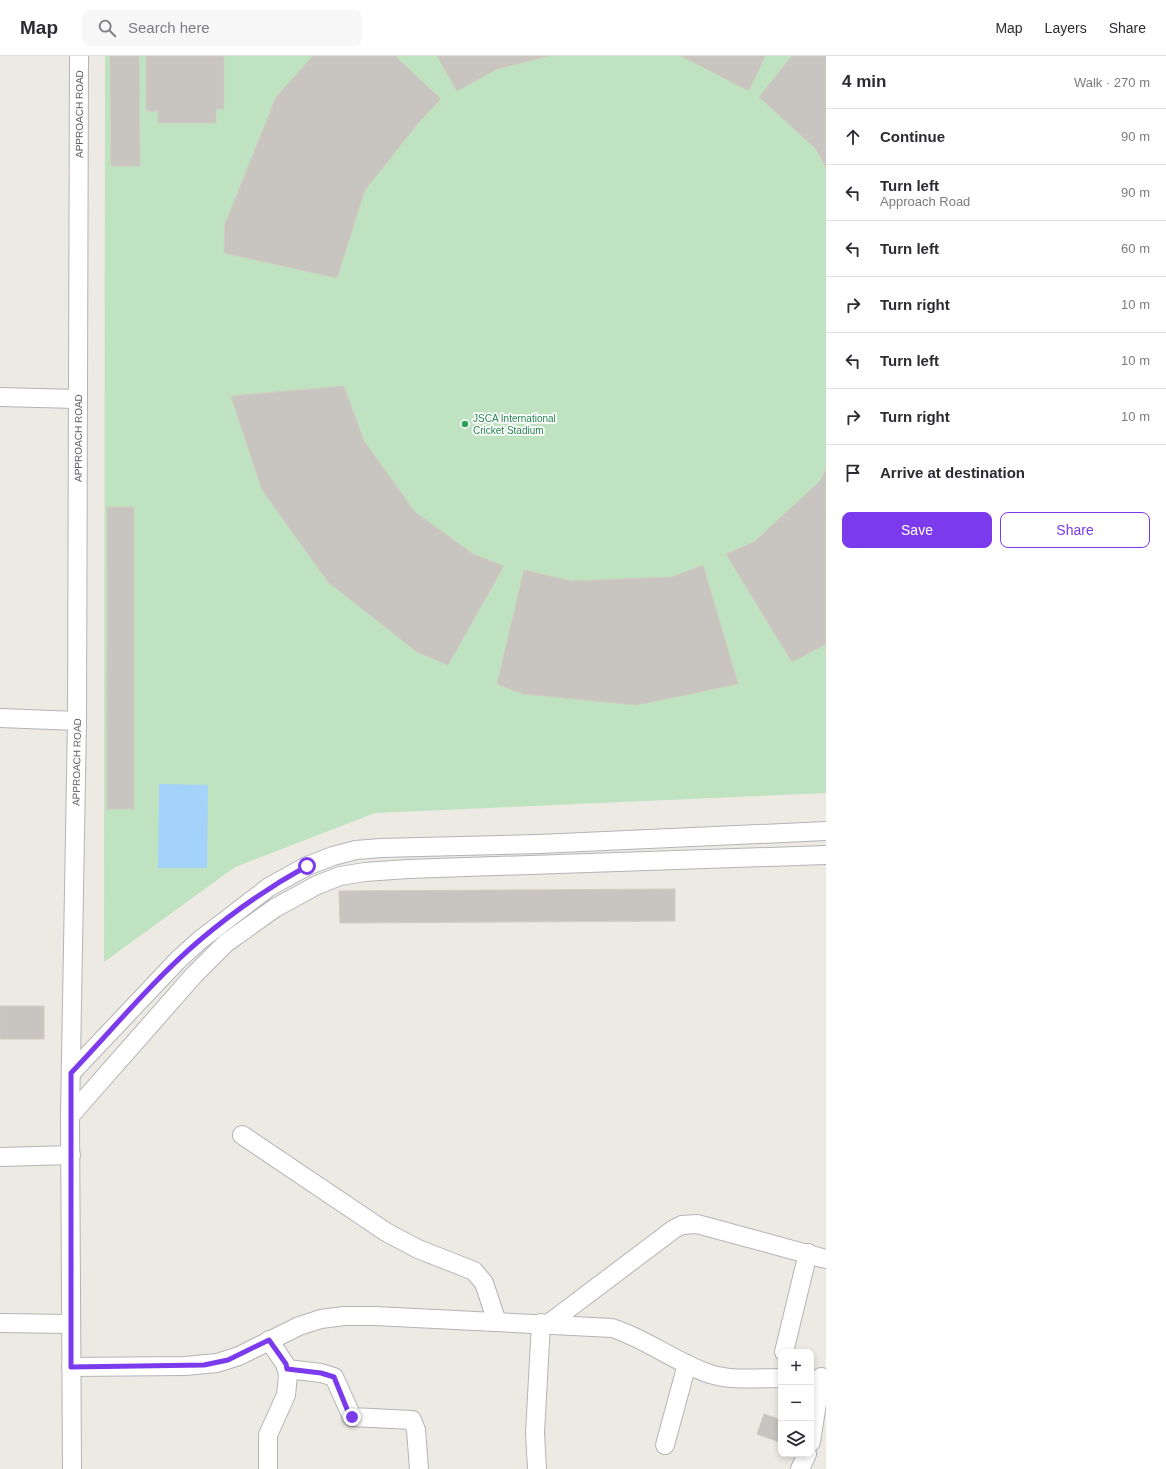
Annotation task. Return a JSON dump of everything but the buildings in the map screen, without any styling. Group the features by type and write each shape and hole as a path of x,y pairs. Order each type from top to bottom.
{"street":[{"name":"APPROACH ROAD","path":"72,1469 70,1116 77,721 79,56"},
{"path":"0,397 77,399"},
{"path":"0,718 77,721"},
{"path":"71,1073 178,960 200,940 269,887 307,866 333,856 356,850 382,848 539,844 826,831"},
{"path":"70,1116 194,975 226,943 275,908 317,885 340,876 365,872 408,869 826,855"},
{"path":"242,1135 386,1232 418,1249 474,1271 484,1283 497,1322"},
{"path":"0,1157 71,1155"},
{"path":"537,1469 535,1433 545,1324 674,1229 682,1225 697,1224 826,1259"},
{"path":"785,1349 808,1253"},
{"path":"71,1367 204,1365 228,1360 269,1340 321,1319 344,1316 612,1328 638,1338 687,1364 712,1374 724,1377 778,1374"},
{"path":"0,1323 71,1324"},
{"path":"268,1469 268,1435 286,1395 287,1369 286,1364 269,1340"},
{"path":"665,1445 687,1364"},
{"path":"287,1369 321,1373 334,1377 349,1414 352,1417 412,1420 416,1430 419,1469"},
{"path":"814,1421 819,1377"},
{"path":"800,1469 805,1457"}],"green space":[{"name":"JSCA International Cricket Stadium","path":"105,56 826,56 826,793 375,813 235,867 104,962"}],"water":[{"path":"159,784 208,785 207,868 158,868"}],"place":[{"name":"JSCA International Cricket Stadium","path":"465,424"}],"route":[{"path":"307,866 269,887 200,940 178,960 71,1073 71,1367 204,1365 217,1363 239,1356 269,1340 286,1364 287,1369 328,1374 334,1377 347,1410 352,1417"}]}
